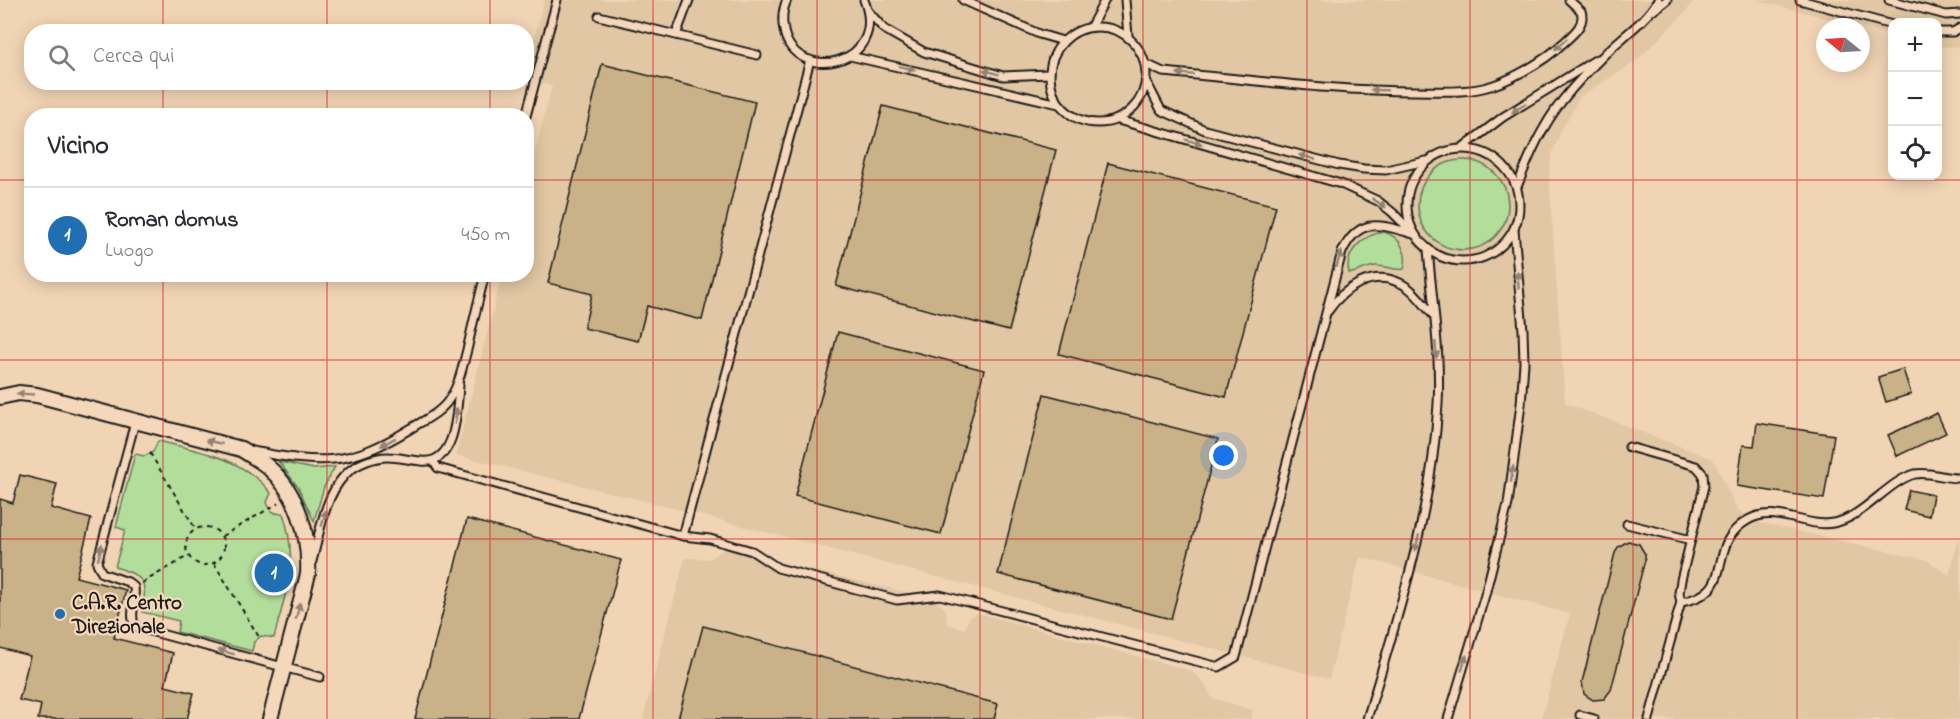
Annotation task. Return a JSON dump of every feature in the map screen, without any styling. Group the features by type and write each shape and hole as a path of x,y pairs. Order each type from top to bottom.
{"street":[{"path":"0,398 28,393 241,449 268,468 281,481 298,510 308,547 308,574 270,719"}],"lane":[{"path":"534,86 557,0"},
{"path":"676,35 689,0"},
{"path":"787,0 782,20 785,37 795,51 810,60 823,63 837,62 850,56 859,47 866,36 869,24 864,0"},
{"path":"963,0 1039,34 1063,41"},
{"path":"1091,26 1105,0"},
{"path":"1125,0 1128,36"},
{"path":"1146,64 1163,72 1354,89 1466,91 1494,85 1537,64 1559,47 1579,28 1582,19 1581,11 1569,0"},
{"path":"1652,12 1658,0"},
{"path":"1517,187 1530,154 1544,127 1561,102 1604,55 1667,0"},
{"path":"1800,0 1888,24"},
{"path":"1889,0 1946,15 1960,14"},
{"path":"868,11 884,29 924,52 1003,76 1049,74"},
{"path":"599,16 757,55"},
{"path":"1091,26 1104,26 1128,36 1139,49 1146,64 1146,81 1137,104 1118,120 1102,124 1086,122 1071,115 1059,104 1052,90 1049,74 1056,51 1063,41 1076,31 1091,26"},
{"path":"1942,32 1953,32 1960,28"},
{"path":"1462,148 1503,117 1604,55"},
{"path":"850,56 1059,104"},
{"path":"684,536 810,60"},
{"path":"1118,120 1341,184 1378,201 1428,249 1442,258 1458,261 1475,260 1491,254 1504,244 1514,230 1518,216 1517,187 1509,171 1496,158 1479,150 1462,148 1443,151 1426,161 1386,170 1339,165 1205,130 1161,110 1146,81"},
{"path":"528,108 533,90"},
{"path":"1414,234 1408,219 1406,203 1409,187 1416,173 1426,161"},
{"path":"433,461 438,468 684,536 710,539 752,551 778,568 897,600 940,595 1219,667 1236,657 1338,261 1346,243 1358,230 1369,225 1382,225 1414,234"},
{"path":"1448,719 1485,595 1510,493 1524,363 1514,230"},
{"path":"1367,719 1410,576 1428,497 1438,404 1428,249"},
{"path":"1325,316 1343,293 1356,284 1370,279 1385,278 1401,283 1434,316"},
{"path":"308,574 327,507 334,489 346,473 363,463 387,456 433,461 446,450 457,416 460,377 483,282"},
{"path":"241,449 298,460 320,461 338,460 370,451 438,412 450,398 460,377"},
{"path":"135,422 97,563 102,573 128,582 134,587 132,619 136,628 320,677"},
{"path":"1629,447 1696,466 1703,474 1704,486 1680,585 1681,602 1649,719"},
{"path":"1681,602 1698,599 1710,591 1717,578 1723,551 1730,536 1741,524 1754,517 1775,515 1819,524 1835,523 1857,513 1912,475 1925,473 1960,478"},
{"path":"1627,524 1691,540"},
{"path":"1580,715 1594,719"}],"path":[{"path":"150,453 195,529"},
{"path":"222,536 279,503"},
{"path":"213,528 222,536 223,553 214,563 197,564 188,556 185,544 195,529 213,528"},
{"path":"134,587 188,556"},
{"path":"214,563 259,637"}],"shaded area":[{"path":"544,0 1693,0 1688,10 1635,62 1580,97 1552,153 1549,178 1565,403 1713,459 1737,509 1752,521 1927,560 1949,575 1960,536 1960,719 1541,719 1570,614 1360,557 1329,679 662,505 456,455 500,282 534,282 534,155 552,86 534,81 534,39"},
{"path":"1756,0 1960,0 1960,47 1942,46 1942,18 1888,18 1888,34 1870,29 1870,18 1826,18"},
{"path":"724,549 934,599 946,610 947,624 965,629 969,617 977,613 1192,671 1205,685 1212,698 1253,710 1251,719 643,719 685,558 709,559"}],"green space":[{"path":"1454,160 1472,160 1488,167 1501,180 1508,196 1508,214 1501,230 1488,243 1472,250 1454,250 1438,243 1425,230 1418,214 1418,196 1425,180 1438,167"},
{"path":"1384,232 1395,237 1402,246 1405,257 1404,269 1374,266 1349,273 1350,258 1357,245 1369,236"},
{"path":"158,441 205,452 234,463 260,481 271,493 267,502 271,510 275,513 283,513 290,546 286,590 274,638 261,636 254,642 252,651 177,632 179,621 142,612 144,587 142,581 132,573 115,567 125,530 116,527 135,454 144,456 153,452"},
{"path":"279,462 314,469 335,467 324,487 314,521 298,487"}],"building":[{"path":"602,64 755,102 702,320 647,306 638,341 584,328 592,294 548,283"},
{"path":"883,106 1056,150 1009,331 836,286"},
{"path":"1108,163 1276,206 1226,397 1059,354"},
{"path":"838,332 984,370 941,534 795,496"},
{"path":"1903,369 1911,394 1886,402 1878,377"},
{"path":"1044,394 1218,439 1171,619 998,574"},
{"path":"1937,413 1946,433 1897,456 1888,435"},
{"path":"1757,423 1834,435 1824,499 1737,486 1743,445 1754,446"},
{"name":"C.A.R. Centro Direzionale","path":"20,475 57,484 51,508 91,519 76,577 126,590 114,638 173,653 165,686 194,693 187,719 38,719 41,705 19,700 30,656 0,648 0,499 13,503"},
{"path":"1909,490 1933,495 1929,516 1904,510"},
{"path":"467,519 621,560 579,719 415,719"},
{"path":"1628,541 1639,544 1645,554 1645,560 1611,690 1604,699 1593,700 1584,694 1582,682 1615,553 1618,547"},
{"path":"267,556 286,559 281,589 262,586"},
{"path":"703,626 998,704 994,719 678,719"}],"place":[{"name":"Roman domus","path":"274,573"},
{"name":"C.A.R. Centro Direzionale","path":"60,614"}]}
